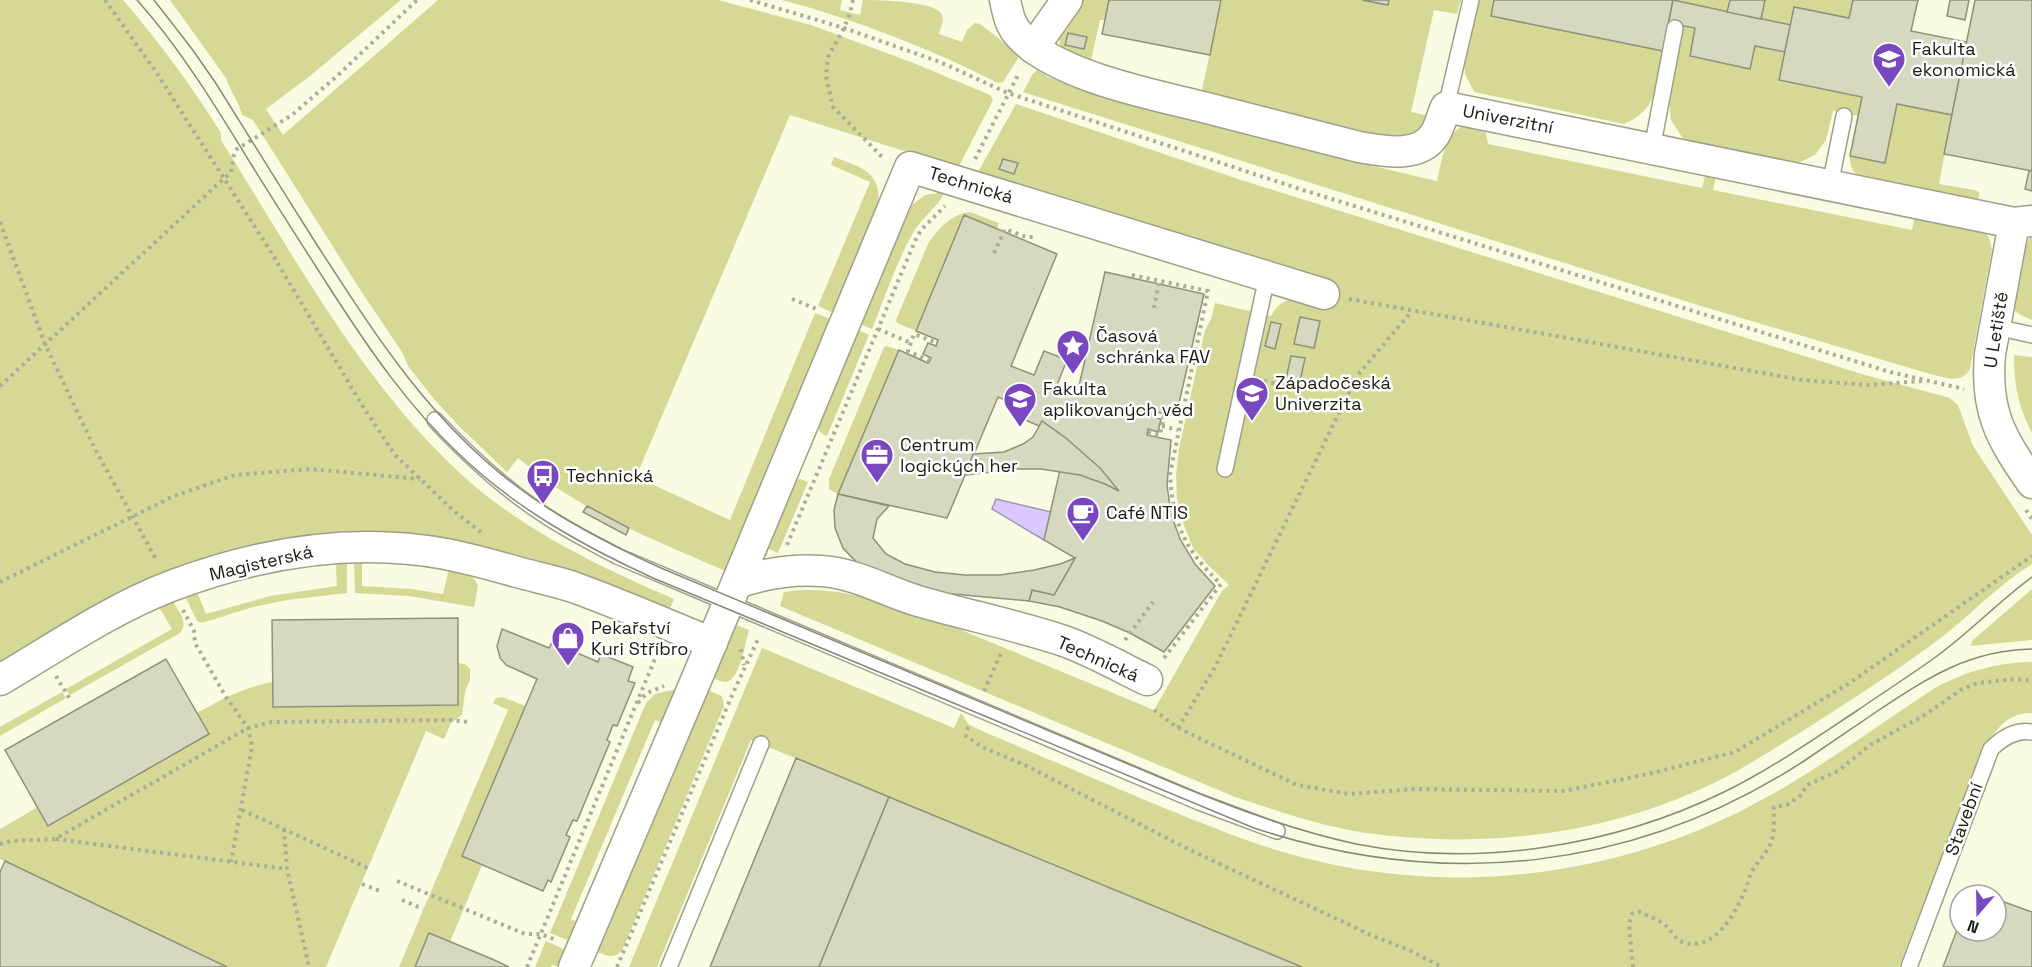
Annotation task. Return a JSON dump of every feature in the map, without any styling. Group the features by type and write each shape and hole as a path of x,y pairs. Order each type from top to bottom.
{"street":[{"name":"Univerzitní","path":"1005,0 1010,23 1020,37 1033,48 1073,71 1348,144 1390,152 1414,149 1427,143 1435,134 1446,107 2023,222 2005,275"},
{"path":"1033,48 1067,0"},
{"name":"Technická","path":"577,959 712,643 910,167 1324,294"},
{"name":"U Letiště","path":"2005,275 1990,354 1988,389 1992,410 2000,431 2009,450 2032,483"},
{"name":"Magisterská","path":"0,680 122,609 171,586 272,556 309,550 365,547 446,554 571,586 712,643"},
{"name":"Technická","path":"733,593 776,573 789,570 848,576 872,582 916,600 1065,641 1147,680"}],"lane":[{"path":"1446,107 1471,0"},
{"path":"1652,149 1675,28"},
{"path":"1830,185 1844,116"},
{"path":"1225,469 1266,276"},
{"path":"1996,327 2032,335"},
{"path":"435,420 478,464 542,514 617,556 733,593 766,620 1199,802 1277,831"},
{"name":"Stavební","path":"1909,967 1991,749 2001,739 2013,733 2032,732"},
{"path":"669,967 761,744"}],"path":[{"path":"105,0 156,72 224,178 362,405 395,455 455,512 489,538"},
{"path":"0,386 231,172 237,149 292,115 417,0"},
{"path":"750,0 843,28 940,62 1008,93 1303,190 1890,372 1968,389 1988,389"},
{"path":"852,0 850,13 828,57 826,76 833,107 883,158"},
{"path":"776,573 915,241 921,230 949,202 968,172 1033,48"},
{"path":"0,222 45,344 95,449 171,586 194,631 195,643 225,696 248,728 252,746 231,862"},
{"path":"994,253 1005,229 1023,236 1035,237"},
{"path":"1142,277 1143,271"},
{"path":"1132,275 1208,291 1170,474 1171,498 1177,523 1188,547 1202,566 1221,584 1147,680"},
{"path":"1154,308 1159,281"},
{"path":"1324,294 1802,380 1867,385 1929,381"},
{"path":"792,299 800,302"},
{"path":"1178,728 1215,667 1293,503 1358,376 1412,311"},
{"path":"878,328 911,343"},
{"path":"930,361 908,351 914,334 937,343"},
{"path":"1245,377 1292,387 1293,381"},
{"path":"1148,432 1160,435 1164,417 1152,414"},
{"path":"1162,426 1178,430"},
{"path":"0,582 174,496 235,475 310,469 421,479"},
{"path":"1154,710 1178,728 1297,785 1349,794 1415,789 1563,791 1648,774 1735,752 1848,684 2032,556"},
{"path":"1109,662 1153,602"},
{"path":"397,881 525,934 541,934 577,959 617,967 766,620"},
{"path":"984,692 1012,627"},
{"path":"52,669 71,701"},
{"path":"1633,967 1629,926 1632,914 1640,912 1655,919 1667,926 1675,938 1686,943 1702,943 1714,937 1728,922 1743,896 1752,871 1765,855 1773,837 1774,807 1787,805 1800,796 1807,785 1838,771 1870,745 1923,716 1961,690 1977,684 1996,681 2015,679 2032,681"},
{"path":"527,967 635,705"},
{"path":"55,839 248,728 272,722 450,720 468,722"},
{"path":"968,727 966,736 982,747 1027,766 1186,848 1442,967"},
{"path":"242,810 368,868"},
{"path":"284,829 287,869 309,967"},
{"path":"0,844 11,841 55,839 287,869"},
{"path":"362,884 380,891"},
{"path":"402,900 423,909"}],"green space":[{"path":"0,0 123,0 175,65 210,116 221,133 221,140 331,316 392,400 426,439 485,495 536,530 618,574 674,599 669,611 342,535 0,668"},
{"path":"170,0 401,0 310,76 266,109 283,135 438,0 718,0 811,25 916,64 990,95 993,100 958,168 790,115 636,477 730,520 815,313 833,320 728,572 608,518 563,492 518,458 507,472 460,427 408,366 402,352 253,120 242,115 226,78"},
{"path":"782,0 842,0 840,10 860,15 863,0 919,4 938,10 942,15 943,22 939,34 962,42 967,30 975,23 980,24 1020,55 1003,82 998,83 892,36 838,16"},
{"path":"1082,0 1109,0 1105,20 1100,20 1090,64 1061,48 1058,35"},
{"path":"1221,0 1362,0 1388,5 1389,0 1461,0 1457,14 1434,10 1411,112 1434,117 1431,124 1401,143 1201,95"},
{"path":"1478,0 1494,0 1491,16 1663,51 1657,85 1650,103 1644,111 1624,124 1474,92 1465,74 1464,59"},
{"path":"1673,0 1730,0 1727,12"},
{"path":"1765,0 1853,0 1849,18 1794,7 1791,25 1761,19"},
{"path":"1682,25 1695,28 1691,57 1750,69 1755,46 1785,52 1862,97 1859,116 1833,111 1826,140 1815,155 1798,163 1780,162 1698,146 1682,137 1671,120 1669,102"},
{"path":"1037,70 1069,85 1161,111 1298,148 1437,181 1448,141 1466,123 1480,125 1486,133 1488,144 1702,188 1707,168 1717,170 1713,190 1912,230 1916,211 1983,229 1992,249 1970,369 1962,377 1957,378 1930,374 1701,306 1023,92"},
{"path":"1016,104 1241,180 1865,375 1950,398 1958,405 1973,446 2032,535 2032,564 2005,583 1914,658 1798,734 1724,778 1639,813 1550,833 1504,838 1412,838 1349,830 1300,818 1235,797 780,606 784,592 815,590 862,596 908,608 1154,710 1222,591 1229,585 1193,548 1177,499 1176,475 1179,449 1205,330 1211,319 1215,303 1271,316 1281,304 1296,299 977,174"},
{"path":"1897,104 1952,115 1939,184 1979,192 1976,201 1865,180 1853,170 1850,156"},
{"path":"834,157 869,173 874,179 879,197 878,209 835,314 818,306 870,182 831,165"},
{"path":"945,192 917,227 907,244 872,329 860,324 912,205 925,195"},
{"path":"970,212 999,223 997,229 964,215 916,331 897,323 896,320 928,244 946,223 963,213"},
{"path":"2032,235 2032,320 2015,311 2015,304 2026,243"},
{"path":"858,330 869,335 827,436 820,432 817,426"},
{"path":"884,347 899,350 838,494 829,489 829,479"},
{"path":"2014,355 2032,357 2032,433 2023,414 2018,395"},
{"path":"800,479 808,482 778,553 767,548 795,481"},
{"path":"354,561 362,561 362,586 412,589 443,594 449,569 466,574 473,578 478,586 474,607 409,596 355,593"},
{"path":"338,562 347,562 347,593 287,600 253,607 202,623 197,621 185,596 197,592 206,614 270,596 337,586 336,566"},
{"path":"2032,589 2032,640 1971,646 1972,641"},
{"path":"173,602 184,625 180,633 70,695 66,689 172,629 159,607"},
{"path":"734,624 749,630 735,675 731,680 724,682 712,678"},
{"path":"762,648 954,728 961,713 968,724 978,729 1164,808 1249,841 1301,857 1354,868 1407,875 1461,877 1514,875 1568,868 1621,856 1672,840 1722,820 1778,791 1938,686 1984,668 2032,662 2032,713 2007,720 1995,732 1981,754 1899,967 1302,967 751,740 657,967 629,967"},
{"path":"458,663 465,664 470,669 470,680 465,692 462,715 451,723 444,739 426,731 326,967 227,967 0,859 0,829 38,807 49,826 209,734 197,713 234,694 273,682 274,707 458,705"},
{"path":"677,689 663,724 655,720 571,919 580,923 572,942 550,933 646,703 655,694"},
{"path":"708,690 722,696 724,706 622,951 613,956 597,952"},
{"path":"62,692 66,698 0,736 0,727"},
{"path":"502,697 525,706 462,856 482,865 450,942 429,933 415,967 399,967 508,710 493,703 496,698"},
{"path":"546,941 568,951 561,967 552,965 551,967 535,967"}],"shaded area":[{"path":"996,499 1051,512 1044,540 992,509"}],"building":[{"path":"1109,0 1221,0 1210,55 1102,34"},
{"path":"1362,0 1389,0 1388,5"},
{"path":"1494,0 1673,0 1663,51 1491,16"},
{"path":"1673,0 1791,25 1785,52 1755,46 1750,69 1690,56 1695,28 1669,23 1668,26"},
{"path":"1730,0 1765,0 1761,19 1727,12"},
{"name":"Fakulta ekonomická","path":"1853,0 1918,0 1911,31 1967,42 1952,115 1897,104 1885,163 1850,156 1862,97 1779,80 1794,7 1849,18"},
{"path":"1950,0 1969,0 1965,20 1947,16"},
{"path":"1975,0 2032,0 2032,171 1944,154"},
{"path":"1068,33 1087,37 1084,49 1065,45"},
{"path":"1003,159 1018,163 1014,174 999,169"},
{"path":"2029,171 2032,171 2032,191 2025,189"},
{"name":"Fakulta aplikovaných věd","path":"964,215 1057,254 1011,366 1034,375 1044,351 1067,360 1057,385 1078,390 1105,272 1204,294 1176,416 1152,411 1151,417 1161,419 1158,432 1148,429 1147,435 1171,440 1167,485 1171,514 1180,539 1195,564 1215,586 1164,652 1102,621 1060,607 1029,601 1032,590 1054,595 1075,558 1044,540 1067,439 1042,421 1039,426 1016,416 1021,407 998,397 947,518 838,494 899,350 928,363 930,361 931,358 923,354 928,343 936,346 938,340 916,331"},
{"path":"1300,317 1320,321 1314,348 1294,344"},
{"path":"1271,322 1281,324 1275,349 1265,346"},
{"path":"1291,356 1305,358 1300,382 1286,379"},
{"path":"1042,421 1100,468 1119,491 1080,475 1041,469 1018,469 965,475 973,454 1004,452 1023,444 1033,437"},
{"path":"838,494 889,506 877,519 873,538 886,554 905,564 935,572 1000,575 1034,570 1075,558 1054,595 1032,590 1029,601 942,593 864,570 843,548 835,528 834,510"},
{"path":"587,506 629,528 626,535 583,512"},
{"path":"458,618 458,705 273,707 272,620"},
{"path":"502,629 549,648 552,642 598,662 601,654 633,667 628,681 635,683 617,726 613,725 607,740 610,742 577,821 573,820 566,835 570,837 551,882 548,880 543,891 462,856 537,679 506,665 500,658 497,646"},
{"path":"166,659 209,734 48,826 5,750"},
{"path":"796,758 889,797 819,967 710,967"},
{"path":"889,797 1302,967 819,967"},
{"path":"5,861 227,967 0,967 0,872"},
{"path":"2008,903 2032,912 2032,967 1943,967 1952,943 2008,943"},
{"path":"429,933 492,959 509,967 415,967"}],"tram line":[{"path":"137,0 197,79 331,290 390,376 440,436 503,492 576,539 653,578 1254,828 1325,848 1396,860 1467,863 1537,859 1606,847 1673,827 1740,798 1804,761 1879,710 1951,667 1989,654 2032,649"},
{"path":"154,0 215,82 340,281 406,376 457,433 515,485 585,531 661,568 1171,782 1285,825 1356,844 1402,851 1449,854 1544,847 1591,839 1637,826 1681,811 1759,774 1937,656 2032,577"}],"place":[{"name":"Fakulta ekonomická","path":"1889,88"},
{"name":"Časová schránka FAV","path":"1073,375"},
{"name":"Západočeská Univerzita","path":"1252,422"},
{"name":"Fakulta aplikovaných věd","path":"1020,428"},
{"name":"Centrum logických her","path":"877,484"},
{"name":"Technická","path":"543,505"},
{"name":"Café NTIS","path":"1083,542"},
{"name":"Pekařství Kuri Stříbro","path":"568,667"}]}
